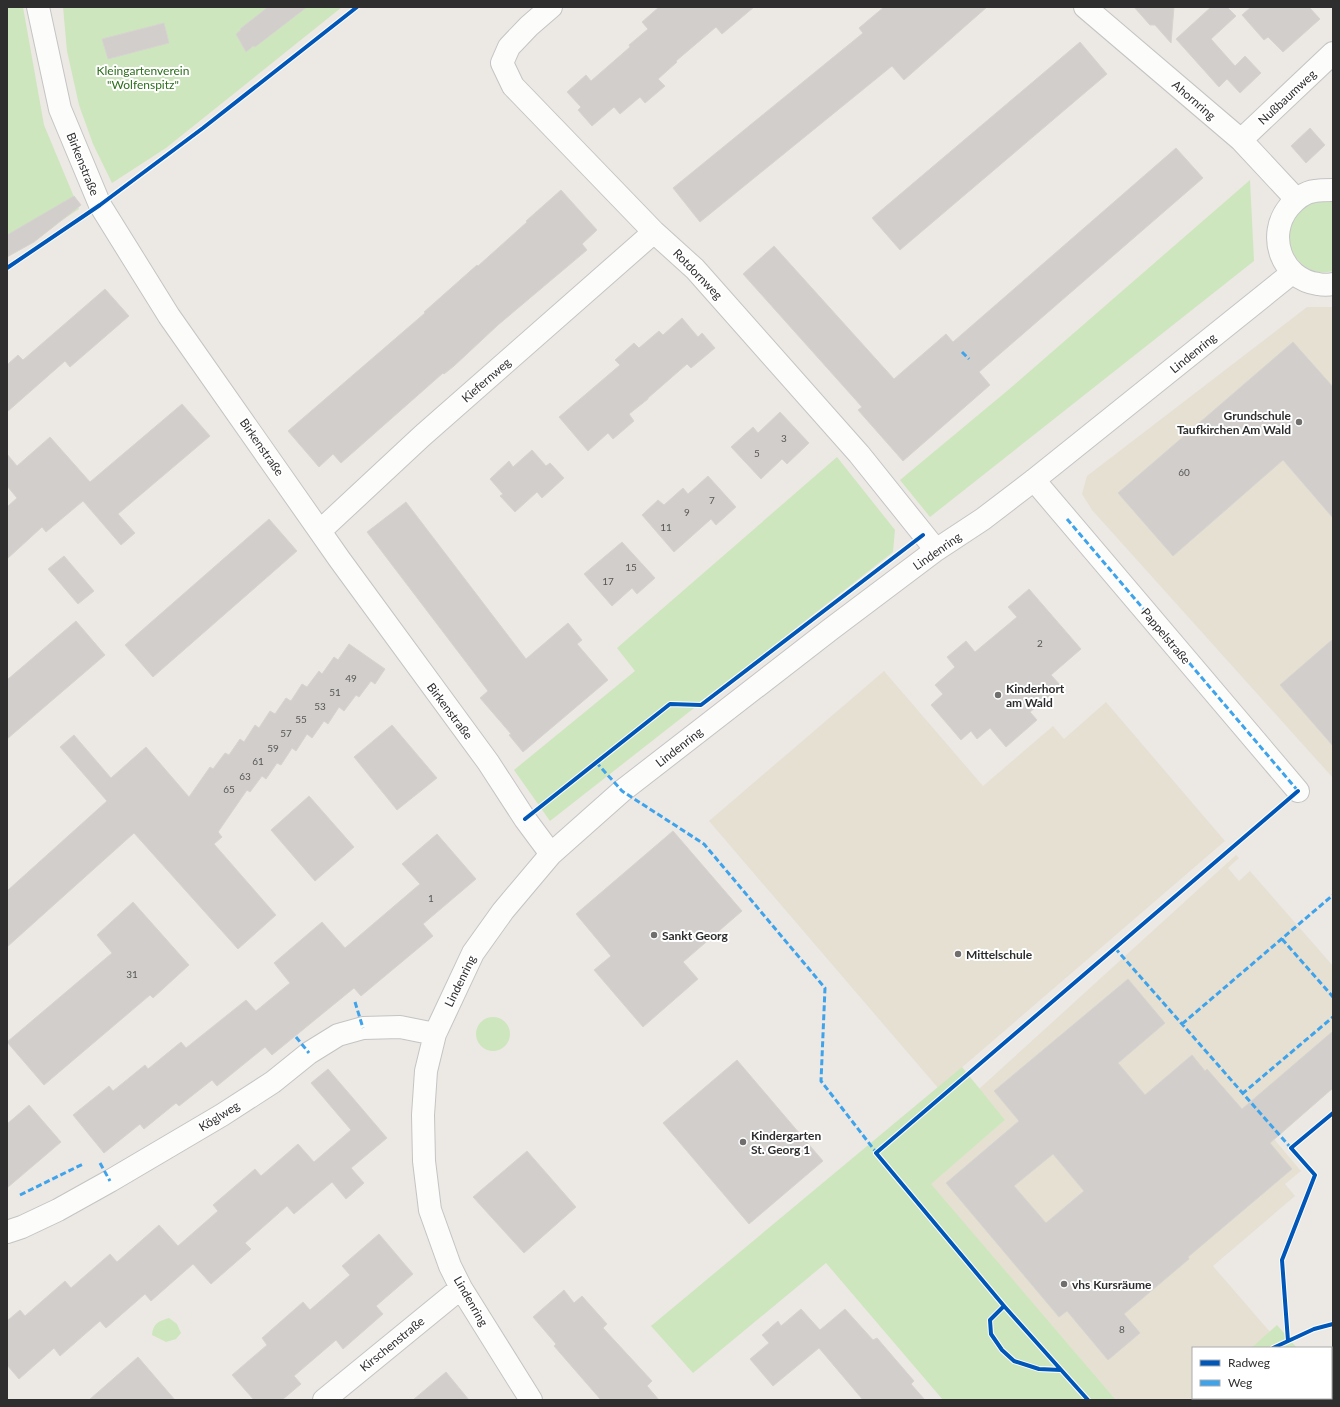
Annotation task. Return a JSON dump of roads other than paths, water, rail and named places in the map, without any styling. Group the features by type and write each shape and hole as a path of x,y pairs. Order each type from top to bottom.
{"street":[{"name":"Birkenstraße","path":"38,7 60,108 100,205 169,316 340,560 488,762 525,819 551,854"},
{"name":"Rotdornweg","path":"551,7 528,26 509,48 502,63 513,86 654,232 695,269 756,336 859,454 936,550"},
{"name":"Ahornring","path":"1085,7 1241,140 1296,200"},
{"name":"Nußbaumweg","path":"1241,140 1333,53"},
{"path":"1333,190 1314,191 1296,200 1282,215 1277,235 1280,256 1292,273 1309,283 1333,284"},
{"name":"Kiefernweg","path":"320,531 422,436 654,232"},
{"name":"Lindenring","path":"531,1400 461,1288 450,1266 430,1210 424,1161 423,1115 426,1071 435,1034 473,953 503,911 551,854 622,791 831,629 936,550 983,519 1034,480 1292,273"},
{"name":"Pappelstraße","path":"1034,480 1298,791"},
{"name":"Köglweg","path":"7,1232 22,1227 65,1206 222,1115 272,1082 310,1053 338,1035 363,1028 400,1027 435,1034"},
{"name":"Kirschenstraße","path":"324,1400 461,1288"}],"place":[{"name":"Grundschule Taufkirchen Am Wald","path":"1299,422"},
{"name":"Kinderhort am Wald","path":"998,695"},
{"name":"Sankt Georg","path":"654,935"},
{"name":"Mittelschule","path":"958,954"},
{"name":"Kindergarten St. Georg 1","path":"743,1142"},
{"name":"vhs Kursräume","path":"1064,1284"}],"park label":[{"name":"Kleingartenverein \"Wolfenspitz\"","path":"143,77"}]}
